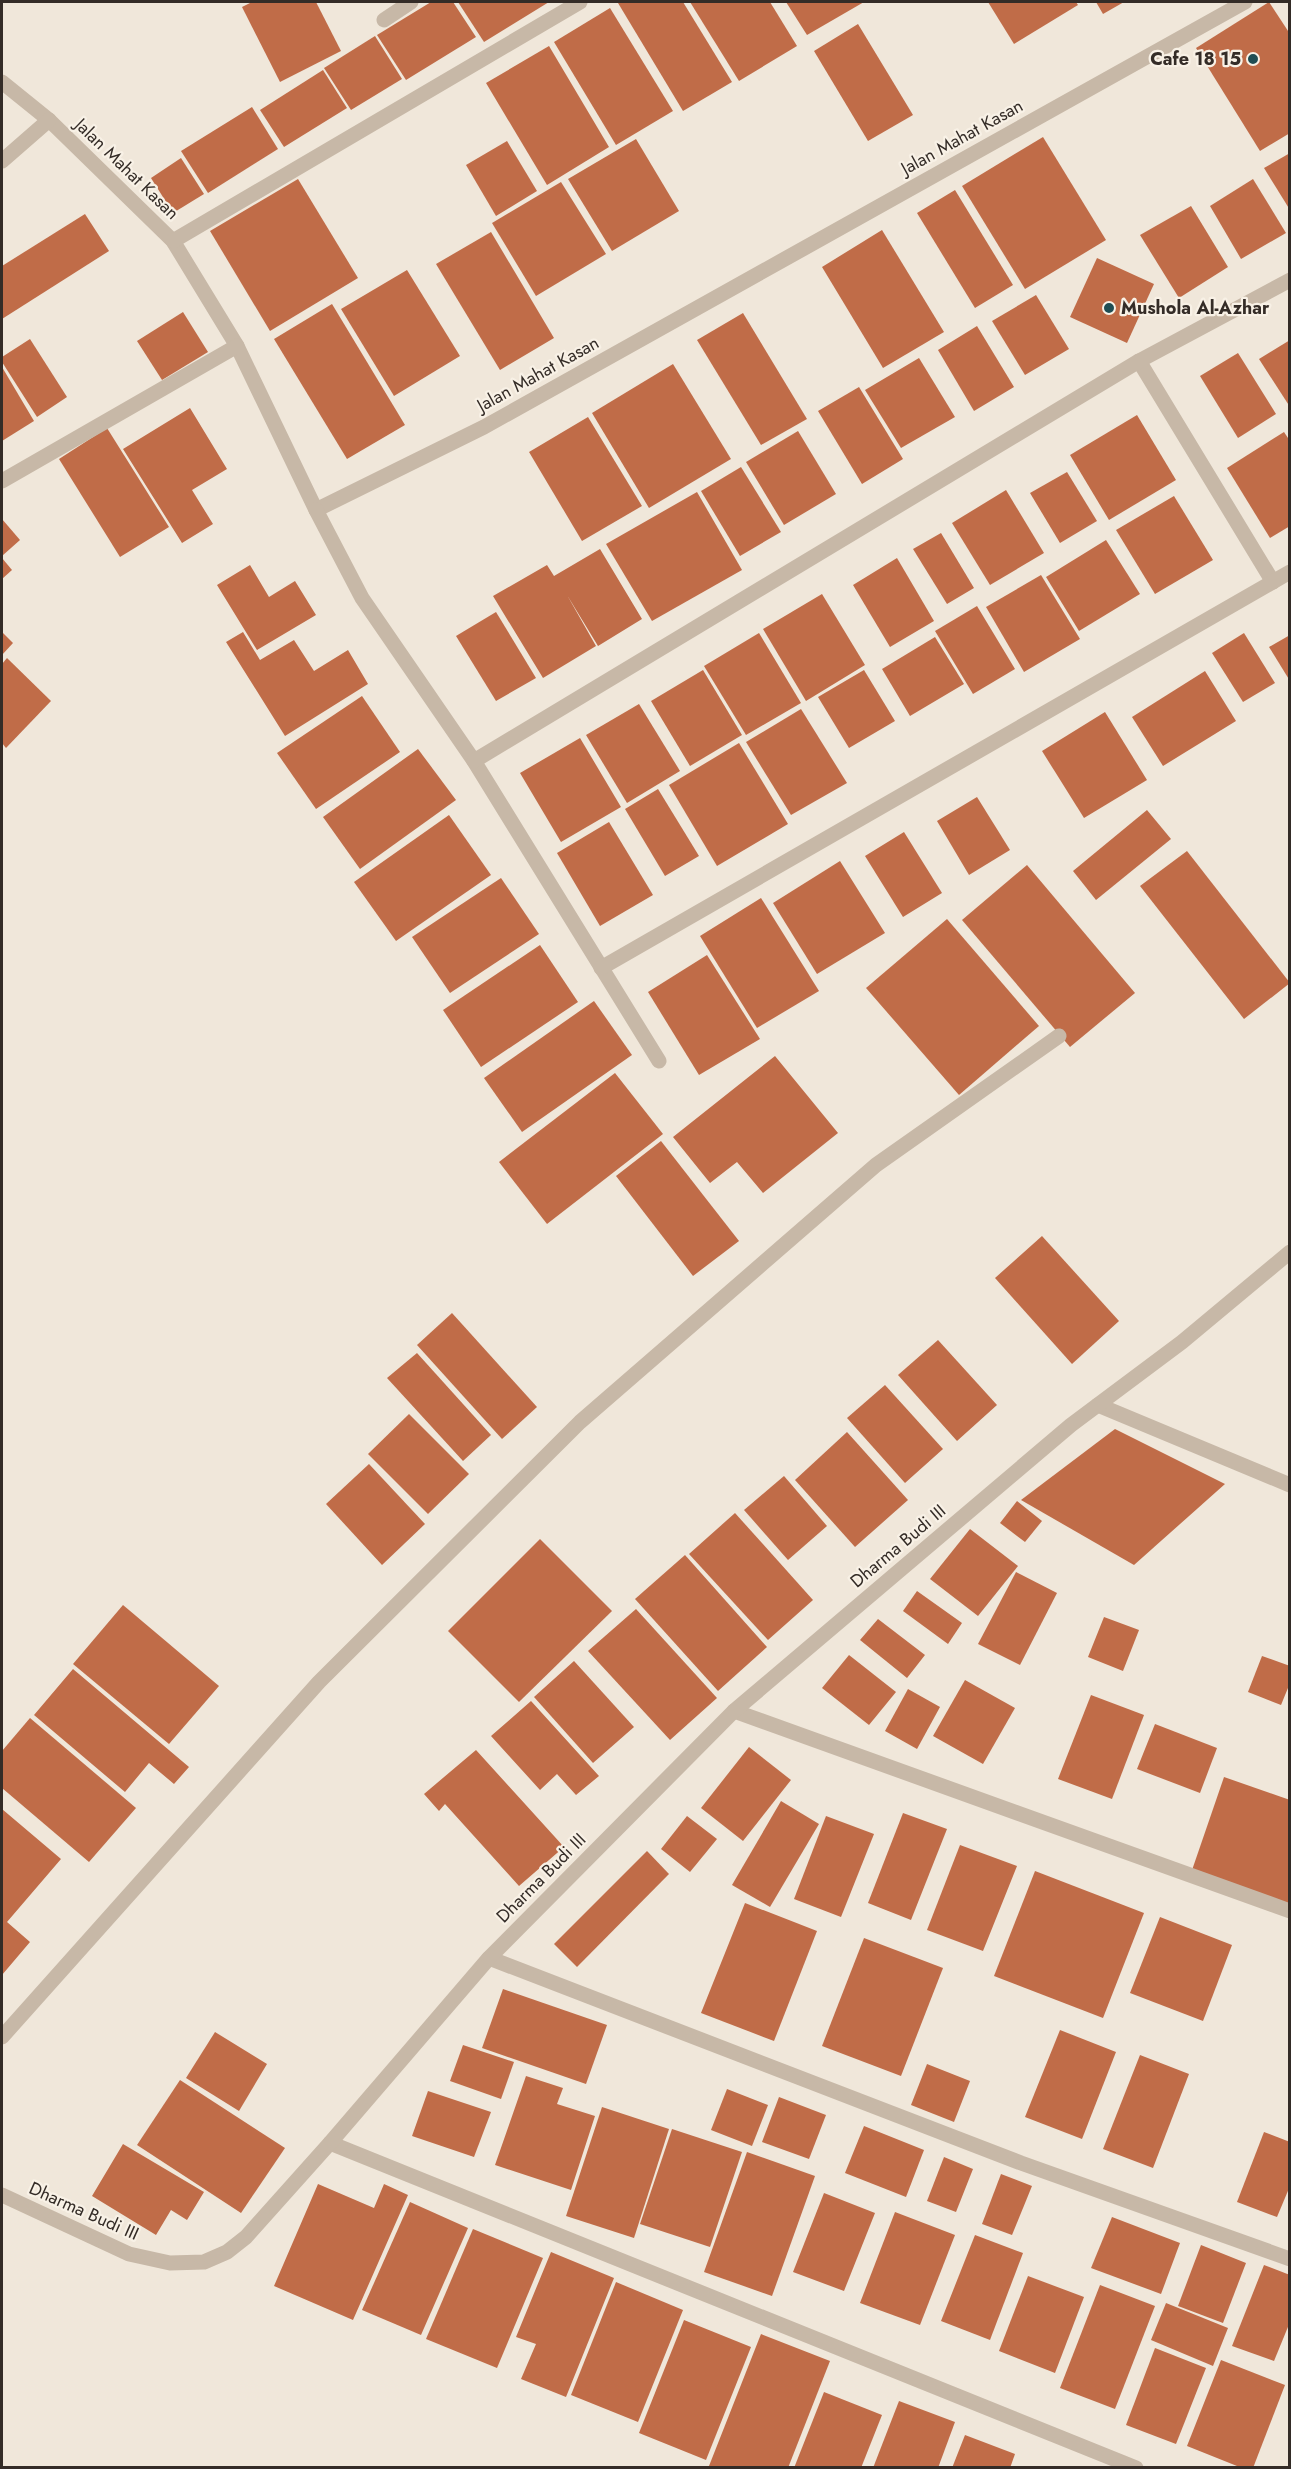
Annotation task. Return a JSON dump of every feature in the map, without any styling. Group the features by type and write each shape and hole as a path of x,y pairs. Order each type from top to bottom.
{"street":[{"path":"384,20 411,2"},
{"path":"173,241 580,2"},
{"name":"Jalan Mahat Kasan","path":"2,82 49,120 173,241 237,346 316,510 484,427 1245,2"},
{"path":"2,161 49,120"},
{"path":"474,761 1139,361 1290,280"},
{"path":"2,482 237,346"},
{"path":"1139,361 1273,582"},
{"path":"316,510 362,598 474,761 659,1061"},
{"path":"601,968 1290,572"},
{"path":"2,2037 319,1682 580,1422 876,1165 1059,1036"},
{"name":"Dharma Budi III","path":"2,2195 129,2254 170,2263 204,2262 227,2252 246,2237 330,2143 489,1958 734,1711 1062,1432 1182,1342 1290,1252"},
{"path":"1098,1405 1290,1485"},
{"path":"734,1711 1290,1911"},
{"path":"489,1958 1022,2163 1290,2259"},
{"path":"330,2143 1136,2468"}],"building":[{"path":"252,2 316,2 341,51 280,82 242,7"},
{"path":"431,2 453,2 476,37 406,80 377,35"},
{"path":"458,2 549,2 484,42"},
{"path":"683,2 732,82 683,111 618,3"},
{"path":"690,2 770,2 797,46 739,81"},
{"path":"786,2 864,2 807,35"},
{"path":"988,2 1076,2 1078,5 1014,44"},
{"path":"1096,2 1124,2 1103,14"},
{"path":"1269,2 1290,34 1290,133 1260,151 1196,48"},
{"path":"610,8 673,111 616,145 554,42"},
{"path":"858,24 913,115 868,141 814,51"},
{"path":"375,36 402,79 351,110 324,68"},
{"path":"549,46 609,147 547,185 486,83"},
{"path":"323,70 347,108 284,147 260,110"},
{"path":"252,107 278,149 208,193 181,151"},
{"path":"1043,137 1106,240 1025,289 962,186"},
{"path":"636,139 679,211 612,251 568,179"},
{"path":"507,141 537,191 496,216 466,165"},
{"path":"1290,153 1290,210 1264,168"},
{"path":"181,158 204,194 173,213 151,178"},
{"path":"298,179 358,278 270,331 210,231"},
{"path":"1253,179 1286,233 1241,259 1210,206"},
{"path":"561,182 606,254 536,296 492,223"},
{"path":"955,190 1013,285 975,308 917,213"},
{"path":"1191,206 1228,267 1179,298 1140,235"},
{"path":"85,214 109,251 2,319 2,266"},
{"path":"882,230 944,332 883,368 822,267"},
{"path":"491,232 554,338 500,370 436,264"},
{"path":"1097,258 1154,284 1127,343 1070,317"},
{"path":"407,270 460,356 394,396 341,309"},
{"path":"1036,295 1069,349 1025,375 992,321"},
{"path":"332,304 405,425 347,459 274,339"},
{"path":"183,312 208,352 162,380 137,341"},
{"path":"743,313 807,419 761,445 697,340"},
{"path":"977,326 1014,387 974,411 938,350"},
{"path":"30,339 67,397 37,417 2,362 2,357"},
{"path":"1290,340 1290,407 1259,359"},
{"path":"1238,353 1276,414 1238,438 1200,376"},
{"path":"919,358 955,417 901,448 865,390"},
{"path":"673,364 731,459 649,508 592,413"},
{"path":"2,367 34,421 2,441"},
{"path":"859,387 903,459 862,484 818,411"},
{"path":"190,408 227,469 192,490 213,524 182,543 123,449"},
{"path":"1137,415 1176,480 1109,520 1070,455"},
{"path":"588,417 642,506 582,541 529,452"},
{"path":"107,428 169,527 120,557 59,459"},
{"path":"798,431 836,494 784,525 746,462"},
{"path":"1284,432 1290,441 1290,526 1270,538 1227,468"},
{"path":"741,467 781,532 740,556 701,491"},
{"path":"1067,472 1097,521 1060,543 1030,493"},
{"path":"1006,490 1044,553 990,585 952,523"},
{"path":"697,492 742,570 652,621 606,544"},
{"path":"1174,496 1213,560 1155,594 1116,530"},
{"path":"2,519 20,540 2,556"},
{"path":"941,533 974,588 947,604 913,549"},
{"path":"1106,540 1140,594 1079,631 1046,577"},
{"path":"600,549 642,619 598,646 567,595 596,646 543,678 493,596 547,565 554,576"},
{"path":"2,558 12,570 2,579"},
{"path":"897,558 934,621 890,647 853,585"},
{"path":"250,565 269,597 295,581 316,615 257,650 217,585"},
{"path":"1041,575 1080,639 1024,672 986,607"},
{"path":"822,594 865,665 806,701 763,629"},
{"path":"977,606 1015,669 973,694 935,631"},
{"path":"496,612 536,678 496,701 456,636"},
{"path":"2,632 13,643 2,655"},
{"path":"243,632 260,660 294,640 314,671 348,650 368,684 285,736 226,642"},
{"path":"759,633 801,703 746,735 704,666"},
{"path":"1244,633 1275,683 1243,702 1212,653"},
{"path":"1290,635 1290,681 1269,647"},
{"path":"935,637 964,684 910,716 882,669"},
{"path":"7,658 51,701 6,748 2,743 2,664"},
{"path":"703,670 742,735 690,766 651,701"},
{"path":"864,670 895,721 849,748 818,697"},
{"path":"1205,671 1236,721 1163,766 1132,717"},
{"path":"362,696 400,752 316,809 277,753"},
{"path":"639,704 680,771 627,803 586,735"},
{"path":"801,709 847,783 791,815 746,742"},
{"path":"1105,712 1147,780 1084,818 1042,751"},
{"path":"580,738 621,807 561,842 520,773"},
{"path":"739,743 788,824 717,866 669,785"},
{"path":"418,749 456,800 360,869 323,817"},
{"path":"658,789 699,856 665,876 625,809"},
{"path":"977,797 1010,850 969,875 937,821"},
{"path":"1147,810 1171,839 1096,900 1073,871"},
{"path":"449,815 491,875 396,941 354,882"},
{"path":"609,822 653,895 600,926 557,853"},
{"path":"904,832 942,893 903,917 865,856"},
{"path":"1187,851 1290,983 1244,1019 1140,886"},
{"path":"840,861 885,933 817,974 773,903"},
{"path":"1027,865 1135,993 1070,1047 962,920"},
{"path":"501,878 539,934 450,993 412,937"},
{"path":"761,898 819,991 757,1028 700,936"},
{"path":"947,919 1039,1026 959,1095 866,988"},
{"path":"540,945 578,1002 481,1067 443,1010"},
{"path":"707,955 760,1039 699,1075 648,992"},
{"path":"594,1001 632,1055 522,1132 484,1078"},
{"path":"775,1056 838,1133 763,1193 737,1162 710,1183 673,1137"},
{"path":"615,1073 663,1134 547,1224 499,1162"},
{"path":"661,1141 739,1241 693,1276 616,1176"},
{"path":"1042,1236 1119,1321 1072,1364 995,1278"},
{"path":"452,1313 537,1407 502,1439 417,1345"},
{"path":"938,1340 997,1405 957,1441 898,1375"},
{"path":"417,1353 491,1435 463,1461 387,1378"},
{"path":"885,1385 943,1449 905,1483 847,1418"},
{"path":"409,1414 469,1474 428,1514 368,1454"},
{"path":"1115,1429 1225,1484 1134,1565 1021,1500"},
{"path":"847,1432 908,1500 855,1547 795,1480"},
{"path":"369,1464 425,1524 382,1565 326,1504"},
{"path":"784,1476 827,1526 788,1560 744,1510"},
{"path":"1017,1501 1042,1521 1025,1542 1000,1523"},
{"path":"735,1513 813,1600 768,1640 689,1554"},
{"path":"970,1529 1018,1566 978,1616 930,1579"},
{"path":"540,1539 612,1611 519,1702 448,1631"},
{"path":"685,1555 767,1647 718,1691 635,1599"},
{"path":"1016,1572 1057,1593 1020,1665 978,1644"},
{"path":"917,1591 962,1623 948,1644 903,1611"},
{"path":"123,1605 219,1686 169,1744 73,1664"},
{"path":"636,1609 717,1698 670,1740 588,1651"},
{"path":"1104,1617 1139,1630 1123,1671 1088,1657"},
{"path":"878,1619 925,1655 907,1678 860,1640"},
{"path":"849,1655 896,1692 869,1725 822,1688"},
{"path":"1262,1656 1290,1666 1290,1683 1281,1705 1248,1692"},
{"path":"574,1661 634,1727 593,1763 534,1697"},
{"path":"73,1669 189,1767 174,1784 149,1763 125,1792 34,1715"},
{"path":"965,1680 1015,1708 983,1764 933,1736"},
{"path":"908,1689 940,1707 917,1749 885,1731"},
{"path":"1091,1695 1144,1715 1112,1799 1058,1779"},
{"path":"531,1701 599,1776 576,1795 557,1774 540,1790 491,1736"},
{"path":"30,1718 136,1808 89,1862 2,1788 2,1751"},
{"path":"1155,1724 1217,1748 1200,1793 1137,1769"},
{"path":"749,1747 791,1780 743,1841 701,1808"},
{"path":"476,1750 564,1847 519,1886 445,1804 439,1811 424,1794"},
{"path":"1224,1777 1290,1800 1290,1907 1191,1873"},
{"path":"781,1801 819,1824 770,1907 732,1885"},
{"path":"2,1809 61,1859 7,1922 30,1942 2,1975"},
{"path":"903,1813 947,1829 911,1920 868,1903"},
{"path":"687,1816 717,1839 690,1872 661,1849"},
{"path":"826,1816 874,1834 841,1917 794,1899"},
{"path":"960,1845 1017,1866 983,1951 927,1930"},
{"path":"647,1851 669,1874 577,1967 554,1944"},
{"path":"1035,1871 1144,1913 1103,2018 994,1976"},
{"path":"745,1903 817,1931 774,2041 701,2013"},
{"path":"1160,1917 1232,1945 1203,2021 1130,1993"},
{"path":"864,1938 943,1968 901,2076 822,2046"},
{"path":"503,1989 607,2025 586,2084 482,2048"},
{"path":"1060,2030 1116,2052 1082,2139 1025,2117"},
{"path":"215,2032 267,2064 239,2111 186,2078"},
{"path":"463,2045 514,2062 501,2099 450,2081"},
{"path":"1140,2055 1189,2074 1153,2168 1103,2149"},
{"path":"927,2064 970,2081 954,2122 911,2105"},
{"path":"526,2076 563,2088 557,2104 595,2116 571,2190 495,2165"},
{"path":"180,2080 285,2148 241,2213 137,2145"},
{"path":"727,2089 768,2105 752,2146 711,2130"},
{"path":"428,2091 491,2112 474,2157 412,2136"},
{"path":"779,2097 826,2115 809,2159 762,2142"},
{"path":"602,2107 669,2129 634,2238 566,2216"},
{"path":"864,2126 924,2150 906,2197 845,2173"},
{"path":"672,2129 742,2152 710,2247 640,2224"},
{"path":"1264,2132 1290,2142 1290,2186 1277,2217 1237,2202"},
{"path":"123,2144 204,2192 187,2220 171,2210 156,2235 92,2196"},
{"path":"747,2152 815,2176 772,2296 704,2272"},
{"path":"944,2157 973,2169 956,2212 927,2201"},
{"path":"1001,2174 1032,2186 1012,2235 982,2224"},
{"path":"318,2184 374,2208 384,2184 408,2195 353,2320 274,2286"},
{"path":"824,2193 875,2213 844,2291 793,2272"},
{"path":"410,2202 468,2228 421,2335 362,2310"},
{"path":"895,2212 955,2235 920,2325 860,2303"},
{"path":"1112,2217 1180,2243 1161,2294 1091,2268"},
{"path":"473,2229 543,2258 497,2368 426,2339"},
{"path":"975,2235 1023,2253 990,2340 941,2321"},
{"path":"1201,2245 1246,2263 1223,2323 1178,2306"},
{"path":"551,2252 614,2278 566,2397 521,2379 536,2344 516,2337"},
{"path":"1264,2265 1290,2275 1290,2322 1274,2361 1232,2346"},
{"path":"1028,2276 1084,2297 1055,2373 999,2351"},
{"path":"616,2282 683,2310 638,2422 571,2395"},
{"path":"1100,2285 1155,2306 1115,2409 1060,2388"},
{"path":"1166,2303 1228,2328 1213,2366 1151,2340"},
{"path":"684,2320 751,2347 706,2460 639,2433"},
{"path":"761,2334 830,2361 788,2468 713,2468 709,2466"},
{"path":"1155,2348 1206,2368 1176,2444 1126,2425"},
{"path":"1221,2360 1285,2385 1253,2468 1242,2468 1187,2446"},
{"path":"824,2392 882,2415 861,2468 794,2468"},
{"path":"899,2401 955,2422 938,2468 873,2468"},
{"path":"965,2435 1015,2454 1010,2468 952,2468"}],"place":[{"name":"Cafe 18 15","path":"1253,59"},
{"name":"Mushola Al-Azhar","path":"1109,308"}]}
